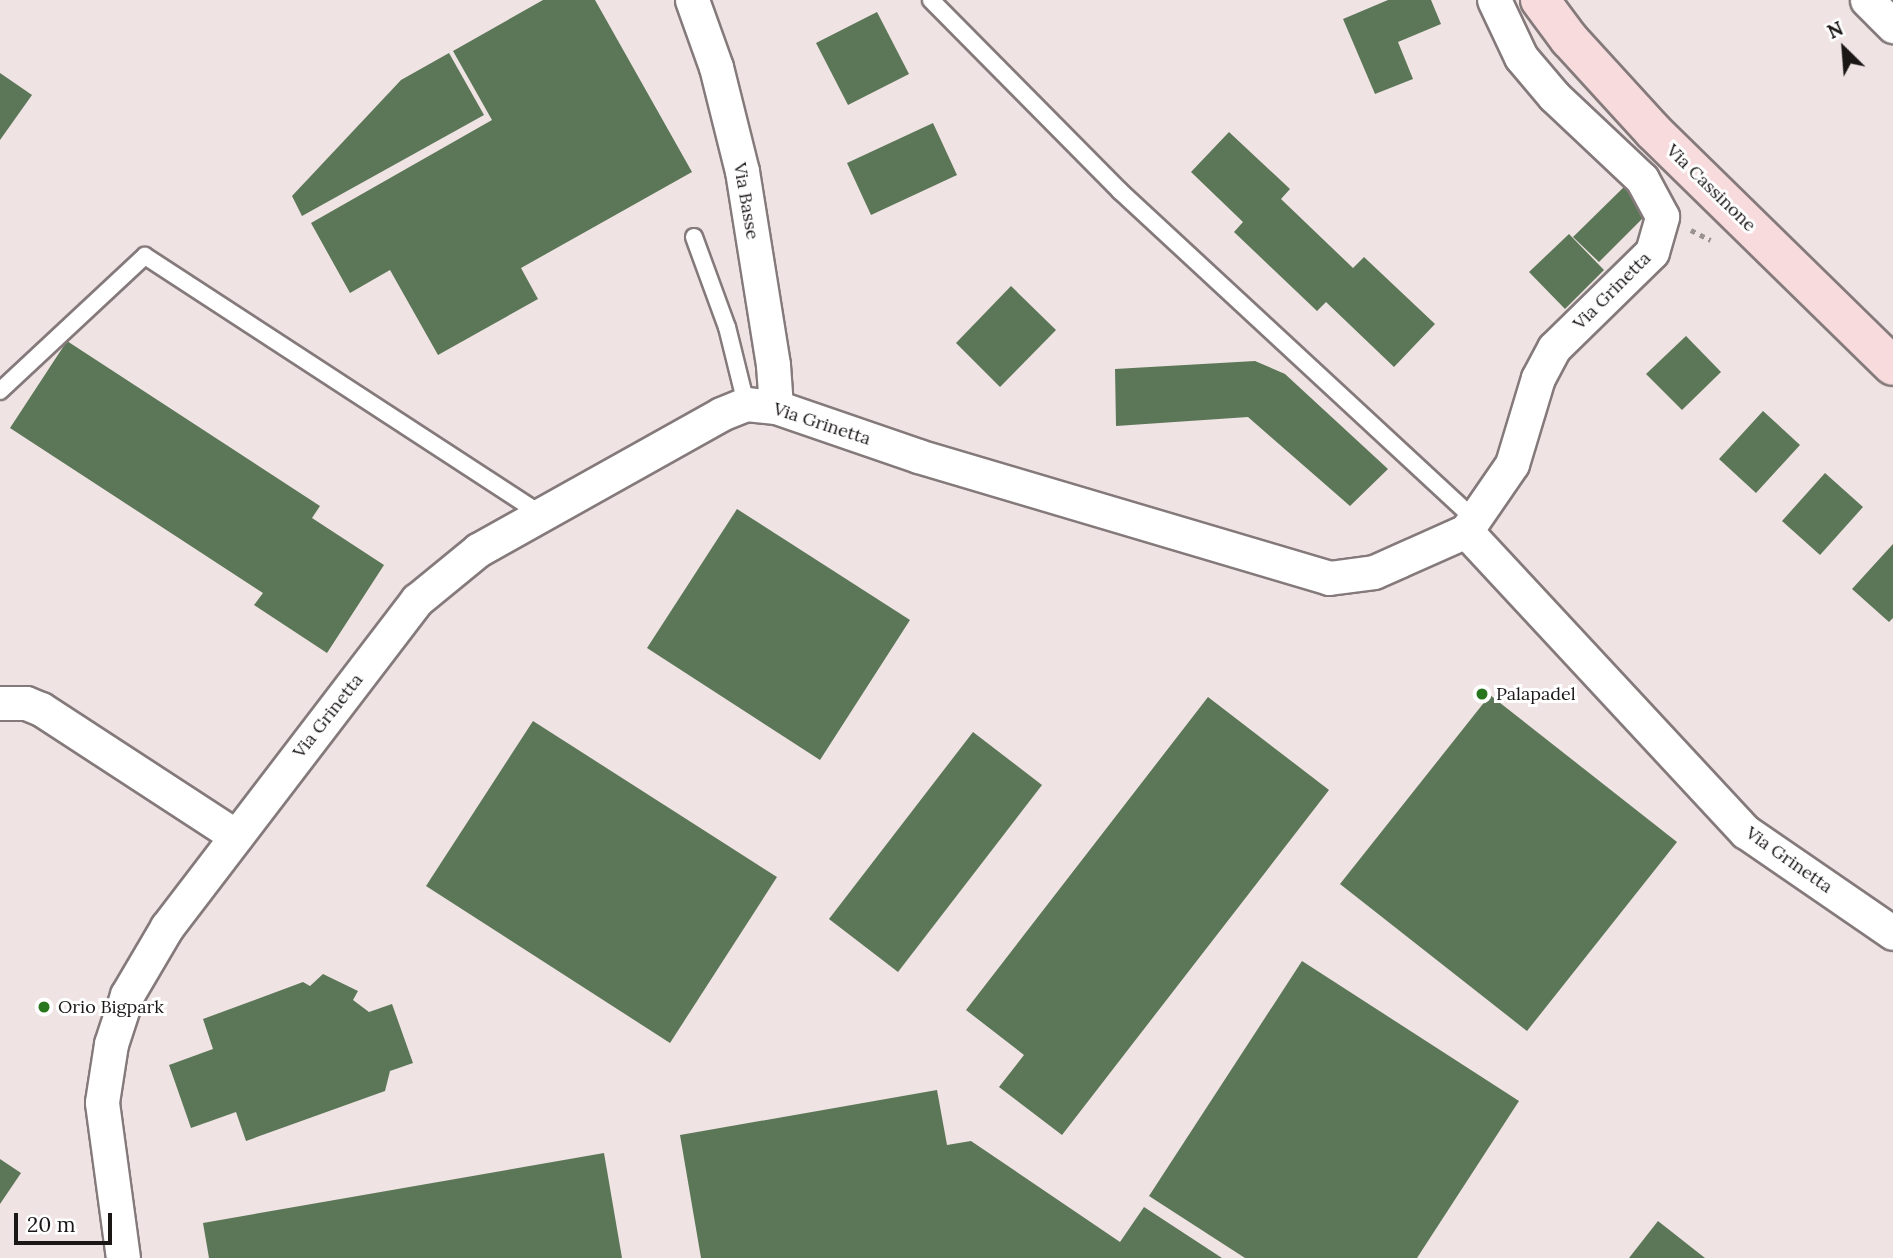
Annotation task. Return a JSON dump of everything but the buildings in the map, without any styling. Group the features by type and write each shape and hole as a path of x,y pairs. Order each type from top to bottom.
{"main road":[{"name":"Via Cassinone","path":"1544,2 1654,132 1893,366"}],"street":[{"name":"Via Basse","path":"692,0 716,67 742,171 773,365 761,405"},
{"name":"Via Grinetta","path":"123,1258 102,1102 111,1044 127,995 167,927 417,600 478,550 542,515 761,405 918,456 1329,578 1374,572 1470,525 1512,464 1538,378 1555,348 1652,252 1662,216 1642,179 1554,96 1521,57 1494,0"},
{"path":"1867,0 1893,26"},
{"name":"Via Grinetta","path":"1470,525 1746,832 1893,933"},
{"path":"0,703 26,703 41,709 236,836"}],"lane":[{"path":"931,0 1120,191 1470,525"},
{"path":"694,237 727,327 761,405"},
{"path":"0,391 145,256 542,515"}],"place":[{"name":"Palapadel","path":"1482,694"},
{"name":"Orio Bigpark","path":"44,1007"}]}
